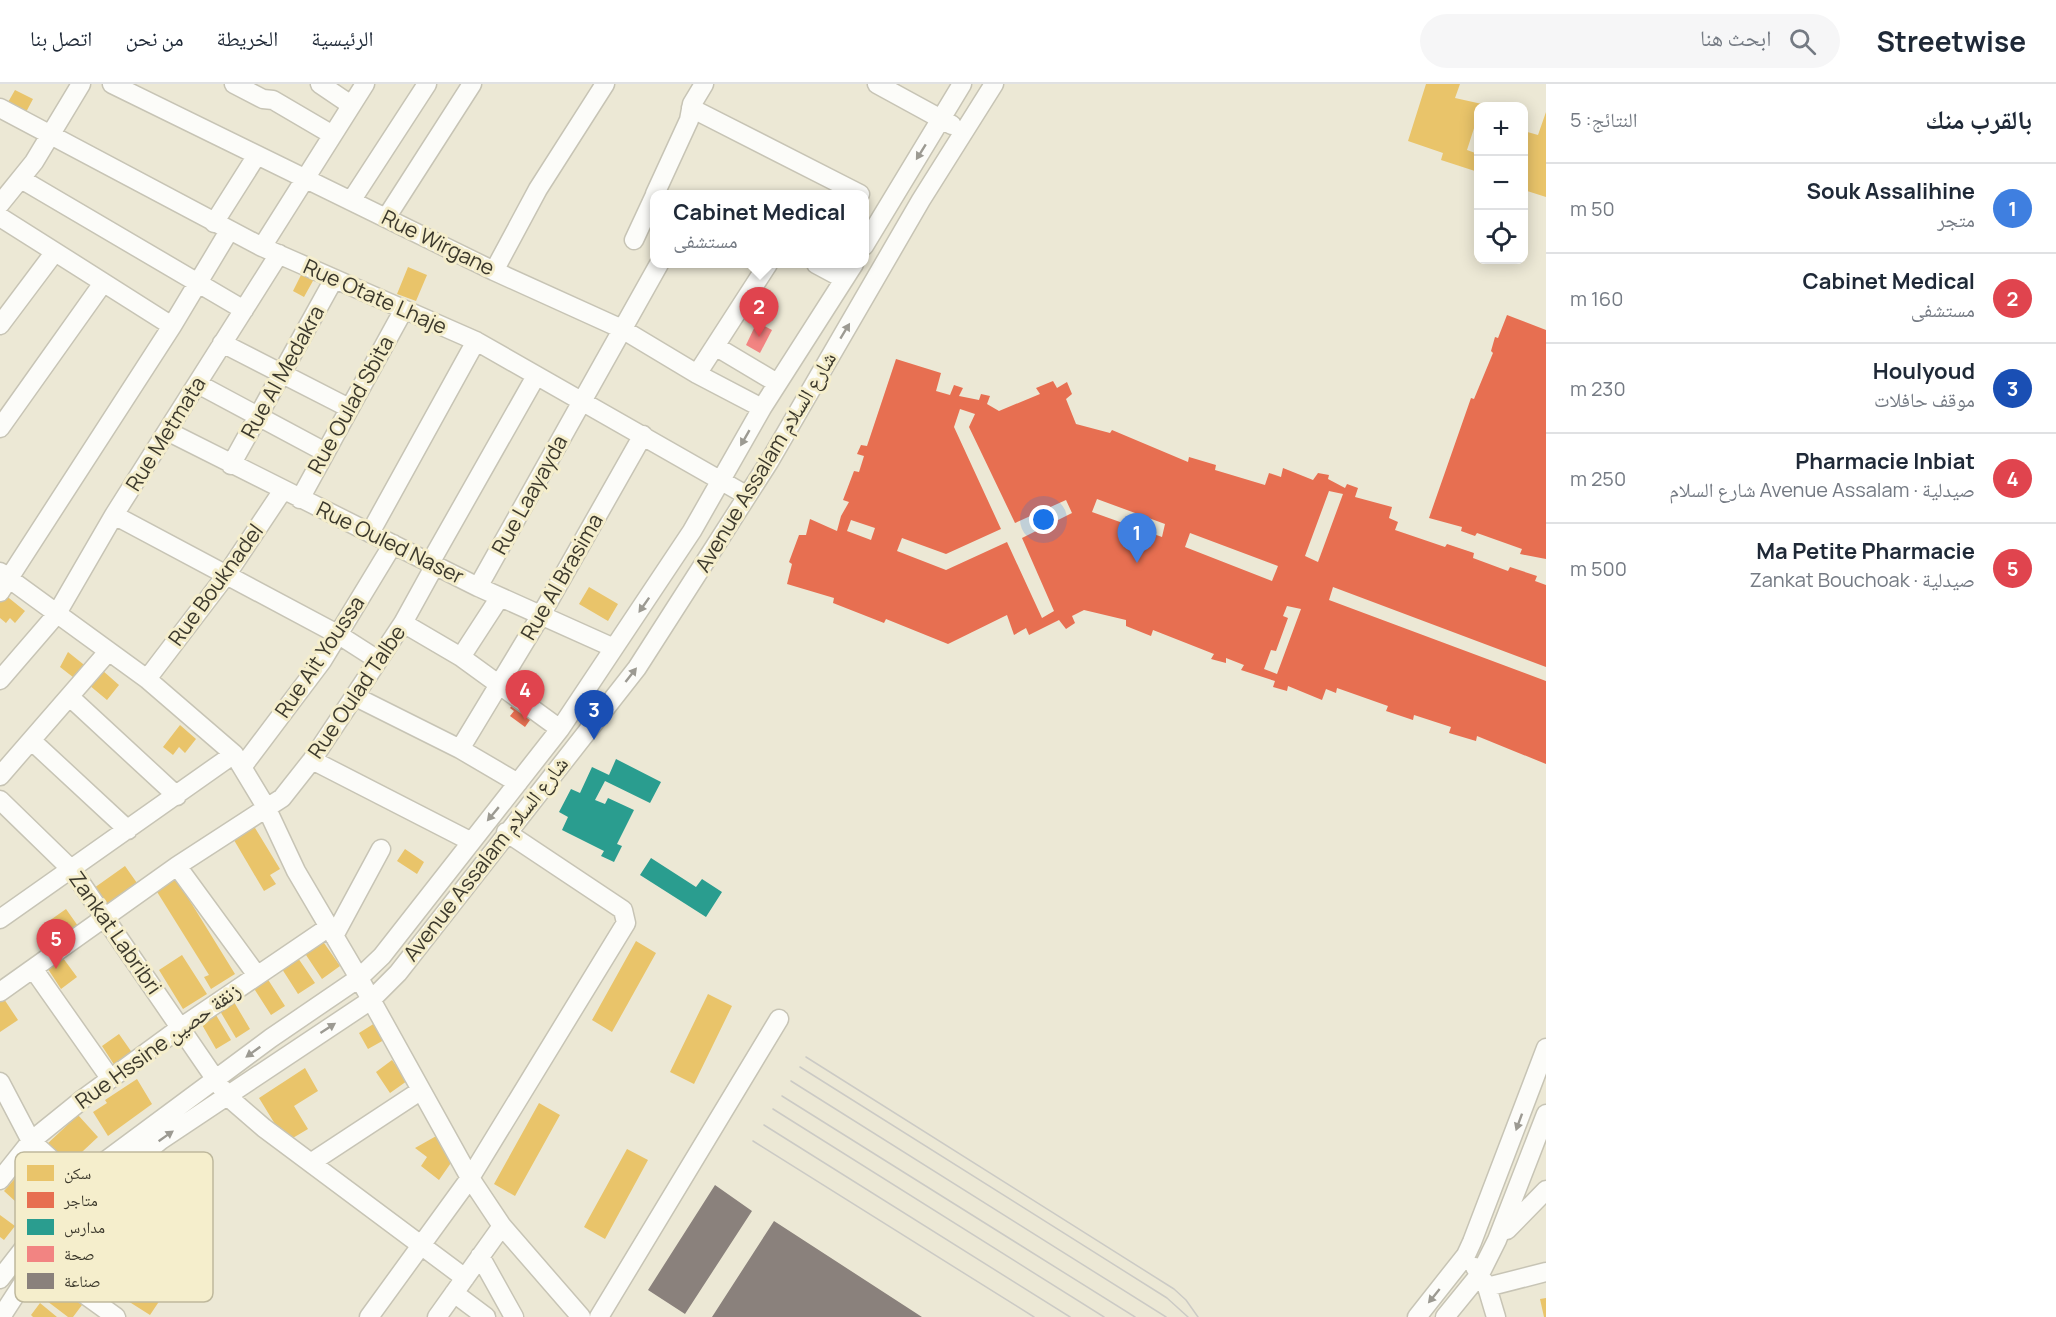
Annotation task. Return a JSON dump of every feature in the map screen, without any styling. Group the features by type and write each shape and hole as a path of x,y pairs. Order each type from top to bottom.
{"street":[{"path":"0,204 21,179 51,135 81,84"},
{"name":"Rue Wirgane","path":"112,84 305,176 494,271 622,329 697,374 762,408"},
{"path":"234,84 263,99 273,100 331,134"},
{"path":"320,84 351,105"},
{"name":"Rue Metmata","path":"0,680 56,615 114,515 169,432 244,310 305,176 365,84"},
{"path":"351,201 427,84"},
{"path":"386,218 472,84"},
{"path":"494,271 538,189 605,84"},
{"path":"658,190 688,123 691,108 704,84"},
{"path":"878,84 965,131"},
{"path":"869,237 962,84"},
{"name":"Avenue Assalam شارع السلام","path":"143,1152 371,1000 398,973 506,832 637,668 699,574 994,84"},
{"name":"Rue Otate Lhaje","path":"0,108 270,251 476,341 746,495"},
{"path":"691,108 850,190"},
{"path":"257,155 197,284 172,326 3,582 56,615 147,680 238,760 266,807 296,871 359,978 470,1178 502,1226 581,1317"},
{"path":"21,179 244,310"},
{"path":"869,200 886,208"},
{"path":"634,240 650,206"},
{"path":"0,217 172,326"},
{"path":"0,325 54,253"},
{"name":"Rue Laayayda","path":"478,587 657,268"},
{"path":"697,374 765,268"},
{"path":"832,268 849,272"},
{"name":"Avenue Assalam شارع السلام","path":"117,1152 359,978 382,956 560,729 681,548 776,385 849,272"},
{"name":"Rue Al Medakra","path":"231,465 334,279"},
{"path":"0,428 103,283"},
{"name":"Rue Oulad Sbita","path":"300,499 403,310"},
{"path":"370,533 476,341"},
{"path":"222,343 349,408"},
{"path":"715,346 802,402"},
{"name":"Rue Oulad Talbe","path":"0,992 177,866 282,798 312,760 403,623 536,376"},
{"path":"198,384 325,452"},
{"name":"Rue Ouled Naser","path":"169,432 478,587 614,648"},
{"name":"Rue Al Brasima","path":"460,748 499,686 643,435"},
{"name":"Rue Bouknadel","path":"147,680 227,574 283,490"},
{"path":"114,515 339,635 378,660"},
{"name":"Rue Ait Youssa","path":"2,913 72,870 177,796 238,760 339,635 393,544"},
{"path":"461,657 500,597"},
{"path":"403,623 461,657 560,729"},
{"path":"3,766 32,741 107,653"},
{"path":"354,696 460,748 518,783"},
{"path":"71,698 177,796"},
{"path":"32,741 128,830"},
{"path":"312,760 470,841"},
{"name":"Zankat Labribri","path":"0,800 72,870 227,1096 264,1128 465,1278"},
{"path":"369,1317 470,1178 626,923 623,910 506,832"},
{"path":"332,932 381,849"},
{"path":"177,866 256,974"},
{"name":"Rue Hssine زنقة حصين","path":"22,1152 31,1141 110,1078 256,974 332,932"},
{"path":"34,970 110,1078"},
{"path":"599,1317 779,1019"},
{"path":"1417,1317 1466,1255 1538,1094 1546,1048"},
{"path":"0,1082 31,1141 43,1152"},
{"path":"312,1162 420,1091"},
{"path":"1445,1317 1484,1280 1497,1240 1546,1114"},
{"name":"Rue Hssine زنقة حصين","path":"0,1180 15,1161"},
{"path":"1497,1240 1546,1190"},
{"path":"437,1317 502,1226"},
{"path":"1466,1255 1484,1280 1496,1317"},
{"path":"480,1256 514,1317"},
{"name":"Avenue Assalam شارع السلام","path":"0,1278 15,1259"},
{"path":"1484,1280 1546,1272"},
{"path":"454,1293 486,1317"},
{"name":"Avenue Assalam شارع السلام","path":"1,1317 15,1295"},
{"path":"95,1302 116,1317"}],"building: سكن":[{"path":"1426,84 1460,84 1455,98 1474,102 1474,128 1467,150 1474,153 1474,171 1441,160 1443,153 1408,141"},
{"path":"15,90 33,99 25,114 7,104"},
{"path":"1546,112 1546,197 1528,191 1528,132 1538,135"},
{"path":"408,267 427,275 416,301 397,294"},
{"path":"302,273 314,279 304,297 293,291"},
{"path":"589,587 618,604 608,621 579,604"},
{"path":"4,594 25,611 15,623 10,618 6,623 0,618 0,598"},
{"path":"68,652 88,668 78,681 60,667"},
{"path":"102,670 119,685 107,700 89,685"},
{"path":"180,725 196,739 185,753 179,747 173,755 163,747"},
{"path":"252,823 280,869 270,875 276,884 264,891 231,835"},
{"path":"405,849 424,862 417,874 397,861"},
{"path":"125,866 137,883 107,905 94,888"},
{"path":"174,875 235,974 211,989 204,977 209,975 154,887"},
{"path":"66,909 78,926 61,938 49,921"},
{"path":"322,940 340,966 322,979 304,952"},
{"path":"636,941 656,953 612,1032 592,1020"},
{"path":"182,955 207,994 183,1009 159,970"},
{"path":"63,958 77,977 61,989 48,969"},
{"path":"298,958 315,983 298,994 282,969"},
{"path":"267,978 285,1006 271,1015 253,987"},
{"path":"708,994 732,1006 694,1084 670,1072"},
{"path":"4,999 18,1020 0,1032 0,1002"},
{"path":"234,1002 250,1029 236,1038 220,1011"},
{"path":"216,1015 231,1040 216,1049 201,1023"},
{"path":"375,1023 384,1040 368,1049 359,1033"},
{"path":"119,1034 133,1054 115,1066 102,1046"},
{"path":"392,1060 407,1081 390,1093 376,1072"},
{"path":"305,1068 318,1091 294,1106 308,1129 286,1142 259,1098"},
{"path":"137,1079 152,1104 108,1136 93,1112 107,1103 105,1100"},
{"path":"539,1103 560,1115 515,1196 494,1184"},
{"path":"78,1115 98,1137 82,1152 54,1152 46,1145"},
{"path":"438,1135 453,1160 439,1180 421,1166 427,1157 415,1148"},
{"path":"627,1149 648,1160 605,1239 584,1227"},
{"path":"15,1178 15,1201 4,1191"},
{"path":"0,1215 15,1226 4,1240 0,1237"},
{"path":"1546,1298 1546,1317 1544,1317 1540,1299"},
{"path":"48,1302 78,1302 82,1305 73,1317 68,1317"},
{"path":"129,1302 159,1302 150,1315"},
{"path":"40,1303 57,1317 33,1317 31,1315"}],"building: متاجر":[{"path":"1507,315 1546,330 1546,559 1520,554 1522,549 1477,533 1475,536 1461,531 1462,527 1429,518 1471,398 1474,399 1493,353 1491,351 1495,337 1498,338"},
{"path":"896,359 941,373 936,391 950,395 954,385 963,388 959,396 979,400 981,394 990,396 987,404 999,411 1040,394 1036,388 1053,381 1057,388 1067,382 1072,394 1066,399 1076,424 1110,433 1112,430 1188,462 1189,457 1216,465 1215,470 1265,485 1269,473 1281,477 1283,468 1313,480 1318,473 1329,475 1328,479 1345,488 1347,484 1358,488 1355,497 1392,507 1389,518 1398,522 1395,530 1445,547 1447,544 1474,553 1473,558 1508,571 1510,567 1537,576 1535,581 1546,585 1546,667 1333,587 1329,600 1546,681 1546,764 1477,736 1476,741 1449,733 1451,727 1414,715 1413,720 1386,711 1388,706 1337,688 1336,693 1326,689 1322,700 1288,686 1287,691 1273,687 1275,681 1241,670 1244,665 1226,658 1226,663 1211,659 1214,654 1153,630 1151,636 1126,626 1126,620 1084,610 1072,616 1075,623 1066,629 1059,620 1029,635 1026,628 1014,635 1007,615 948,644 886,619 884,623 833,603 834,598 787,584 792,564 789,562 799,535 806,535 810,519 837,531 841,516 849,502 843,500 854,471 859,472 864,456 857,454 861,445 867,446","holes":["960,409 975,414 969,427 1015,523 1066,500 1072,513 1022,538 1054,611 1042,618 1007,542 946,570 897,551 902,538 946,554 1001,529 954,427","1329,491 1343,494 1318,562 1305,556","1097,499 1165,524 1162,537 1092,512","851,520 875,528 871,540 847,531","1190,533 1278,566 1272,581 1185,547","1287,606 1301,609 1277,674 1264,669 1271,650 1276,651 1288,618 1283,616"]},
{"path":"517,699 535,713 525,727 510,716 514,711 510,708"}],"building: مدارس":[{"path":"616,759 661,782 650,803 605,781 595,800 605,804 608,798 634,810 617,844 622,846 614,862 601,856 604,851 562,830 568,817 559,812 571,789 580,793 592,767 609,775"},
{"path":"651,858 696,887 702,879 722,892 706,917 640,875"}],"building: صحة":[{"path":"757,322 772,330 760,353 746,345"}],"building: صناعة":[{"path":"715,1185 752,1211 685,1314 648,1290"},
{"path":"774,1221 922,1317 712,1317"}],"tram line":[{"path":"806,1057 1174,1289 1186,1300 1198,1317"},
{"path":"800,1067 1167,1298 1188,1317"},
{"path":"791,1081 1166,1317"},
{"path":"782,1096 1135,1317"},
{"path":"773,1109 1104,1317"},
{"path":"764,1125 1070,1317"},
{"path":"753,1141 1034,1317"}],"place":[{"name":"Cabinet Medical","path":"759,337"},
{"name":"Souk Assalihine","path":"1137,563"},
{"name":"Pharmacie Inbiat","path":"525,720"},
{"name":"Houlyoud","path":"594,740"},
{"name":"Ma Petite Pharmacie","path":"56,969"}]}
